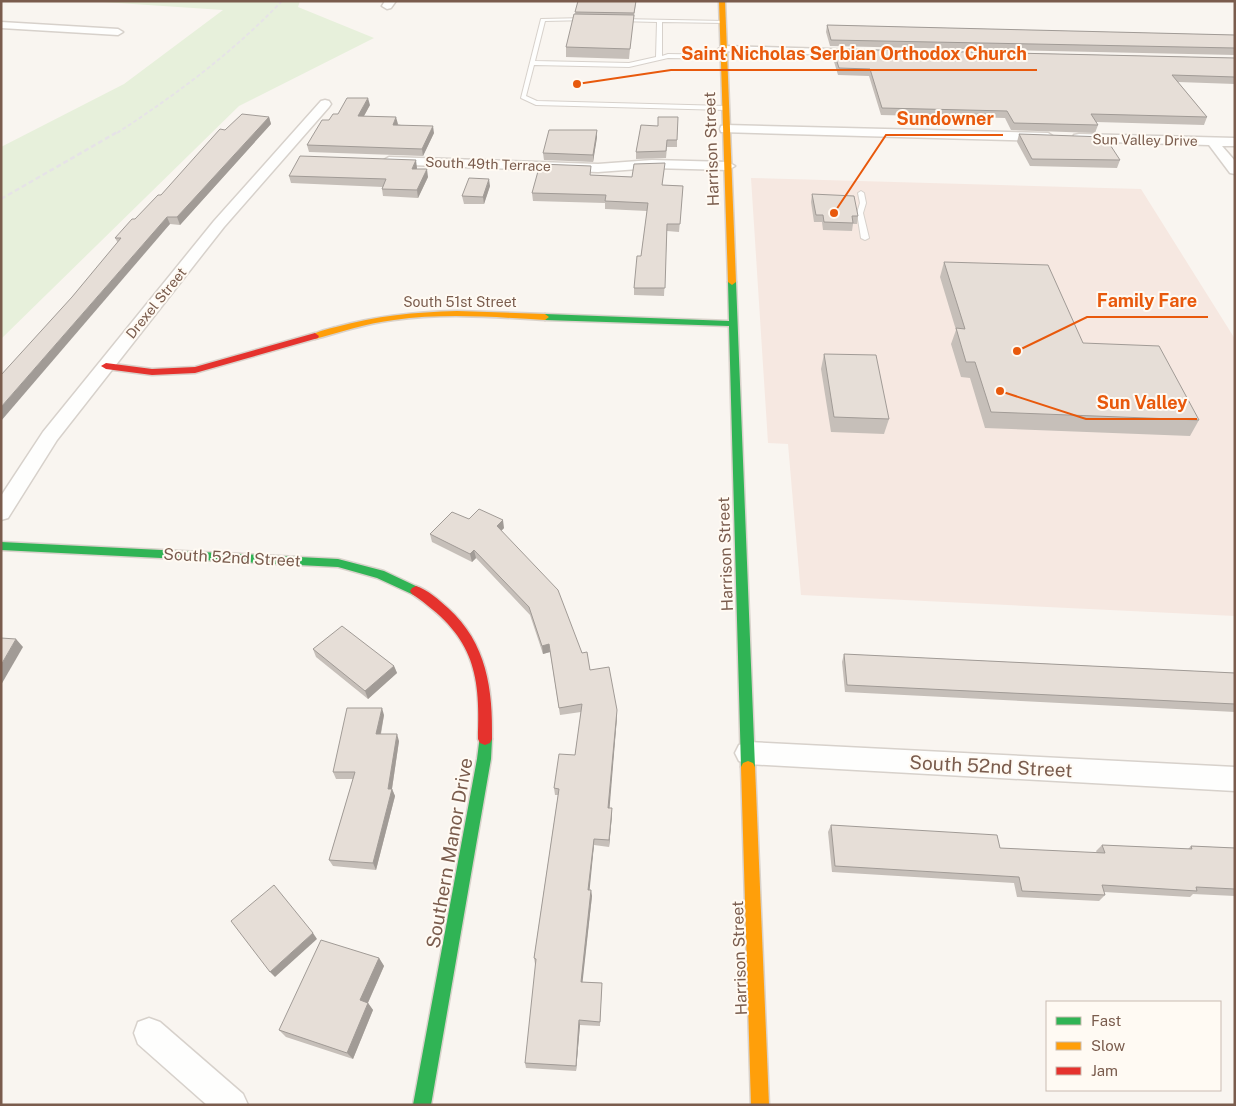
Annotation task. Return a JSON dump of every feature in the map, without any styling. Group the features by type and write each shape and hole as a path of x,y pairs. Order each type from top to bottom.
{"main road":[{"name":"Harrison Street","path":"722,1 760,1105"},
{"name":"South 51st Street","path":"106,366 152,372 195,370 345,327 404,316 461,314 733,324"},
{"name":"South 52nd Street","path":"1,546 338,563 367,569 397,579 421,592 448,614"},
{"name":"Southern Manor Drive","path":"422,1105 482,768 486,725 483,680 476,654 463,632 448,614"}],"street":[{"path":"1,25 118,32"},
{"path":"724,53 869,53"},
{"name":"Drexel Street","path":"1,513 50,436 219,224 325,104"},
{"name":"Sun Valley Drive","path":"726,129 1235,142"},
{"path":"1212,141 1235,170"},
{"path":"279,157 296,158"},
{"name":"South 49th Terrace","path":"372,160 598,168 652,164 728,166"},
{"name":"South 52nd Street","path":"748,753 1235,779"},
{"path":"149,1033 232,1105"}],"lane":[{"path":"595,19 543,20 523,97 536,103 726,108"},
{"path":"614,20 723,22"},
{"path":"659,57 660,20"},
{"path":"532,63 629,65 640,64 659,57 724,53"},
{"path":"861,193 863,203 860,213 865,238"}],"shaded area":[{"path":"751,178 1141,189 1235,339 1235,616 801,595 788,444 768,443"}],"green space":[{"path":"88,1 300,1 298,7 374,38 239,106 1,339 1,147 124,84 223,10"}],"building":[{"path":"578,1 636,1 634,13 575,12"},
{"path":"574,14 634,15 630,49 566,47"},
{"path":"827,25 1235,35 1235,48 831,40"},
{"path":"833,49 1235,58 1235,77 1172,75 1207,117 1091,114 1098,125 1014,123 1007,111 882,108 870,69 839,68"},
{"path":"347,98 368,98 358,116 396,117 393,125 433,126 422,149 307,145 322,120 329,120 333,114 338,114"},
{"path":"242,114 269,117 177,217 167,217 1,407 1,375 72,297 121,238 115,238 132,219 135,219 158,195 161,195 220,129 225,130"},
{"path":"658,117 678,117 677,140 667,140 666,151 636,152 641,125 658,126"},
{"path":"549,130 597,130 593,155 543,153"},
{"path":"1019,134 1105,137 1120,160 1032,159"},
{"path":"300,156 416,160 412,169 427,169 417,190 382,189 386,179 289,176"},
{"path":"665,163 662,185 683,186 680,224 667,224 665,288 634,288 637,256 641,256 648,203 605,201 606,195 532,193 540,164 591,166 590,175 632,177 634,164"},
{"path":"469,178 489,179 483,197 462,196"},
{"path":"812,194 854,196 858,216 852,216 853,223 824,222 823,215 816,215"},
{"path":"944,262 1048,265 1083,343 1159,346 1199,420 991,412 975,362 966,362 956,328 965,329"},
{"path":"824,354 876,355 889,419 834,417"},
{"path":"479,509 503,520 497,526 558,590 582,653 587,652 590,670 609,667 617,710 608,808 612,808 609,840 594,839 588,890 591,890 581,982 602,983 600,1022 579,1020 576,1066 525,1063 536,959 534,958 559,789 554,788 559,754 575,755 582,704 559,708 549,644 542,646 529,607 474,550 470,554 430,534 452,512 469,519"},
{"path":"342,626 394,666 365,691 313,649"},
{"path":"1,638 16,639 1,665"},
{"path":"844,654 1235,673 1235,704 847,685"},
{"path":"347,708 382,708 376,734 397,734 388,789 392,789 373,863 329,860 355,772 333,772"},
{"path":"831,825 997,835 1000,848 1105,853 1102,845 1192,849 1191,846 1235,848 1235,889 1196,887 1197,891 1102,885 1105,895 1022,891 1019,877 835,866"},
{"path":"274,885 313,933 270,972 231,921"},
{"path":"321,940 379,958 360,1000 368,1003 347,1053 279,1030"}],"railway":[{"path":"117,133 203,72 244,38 282,1"},
{"path":"1,199 119,131"}],"traffic: fast":[{"path":"732,282 748,767"},
{"path":"545,317 733,324"},
{"path":"1,546 338,563 380,574 416,591"},
{"path":"422,1105 484,759 485,739"}],"traffic: slow":[{"path":"722,1 732,282"},
{"path":"315,336 359,324 404,316 457,314 545,317"},
{"path":"748,767 760,1105"}],"traffic: jam":[{"path":"106,366 152,372 195,370 315,336"},
{"path":"416,591 437,605 453,620 466,636 475,653 481,672 484,693 486,715 485,739"}],"place":[{"name":"Saint Nicholas Serbian Orthodox Church","path":"577,84"},
{"name":"Sundowner","path":"834,213"},
{"name":"Family Fare","path":"1017,351"},
{"name":"Sun Valley","path":"1000,391"}]}
